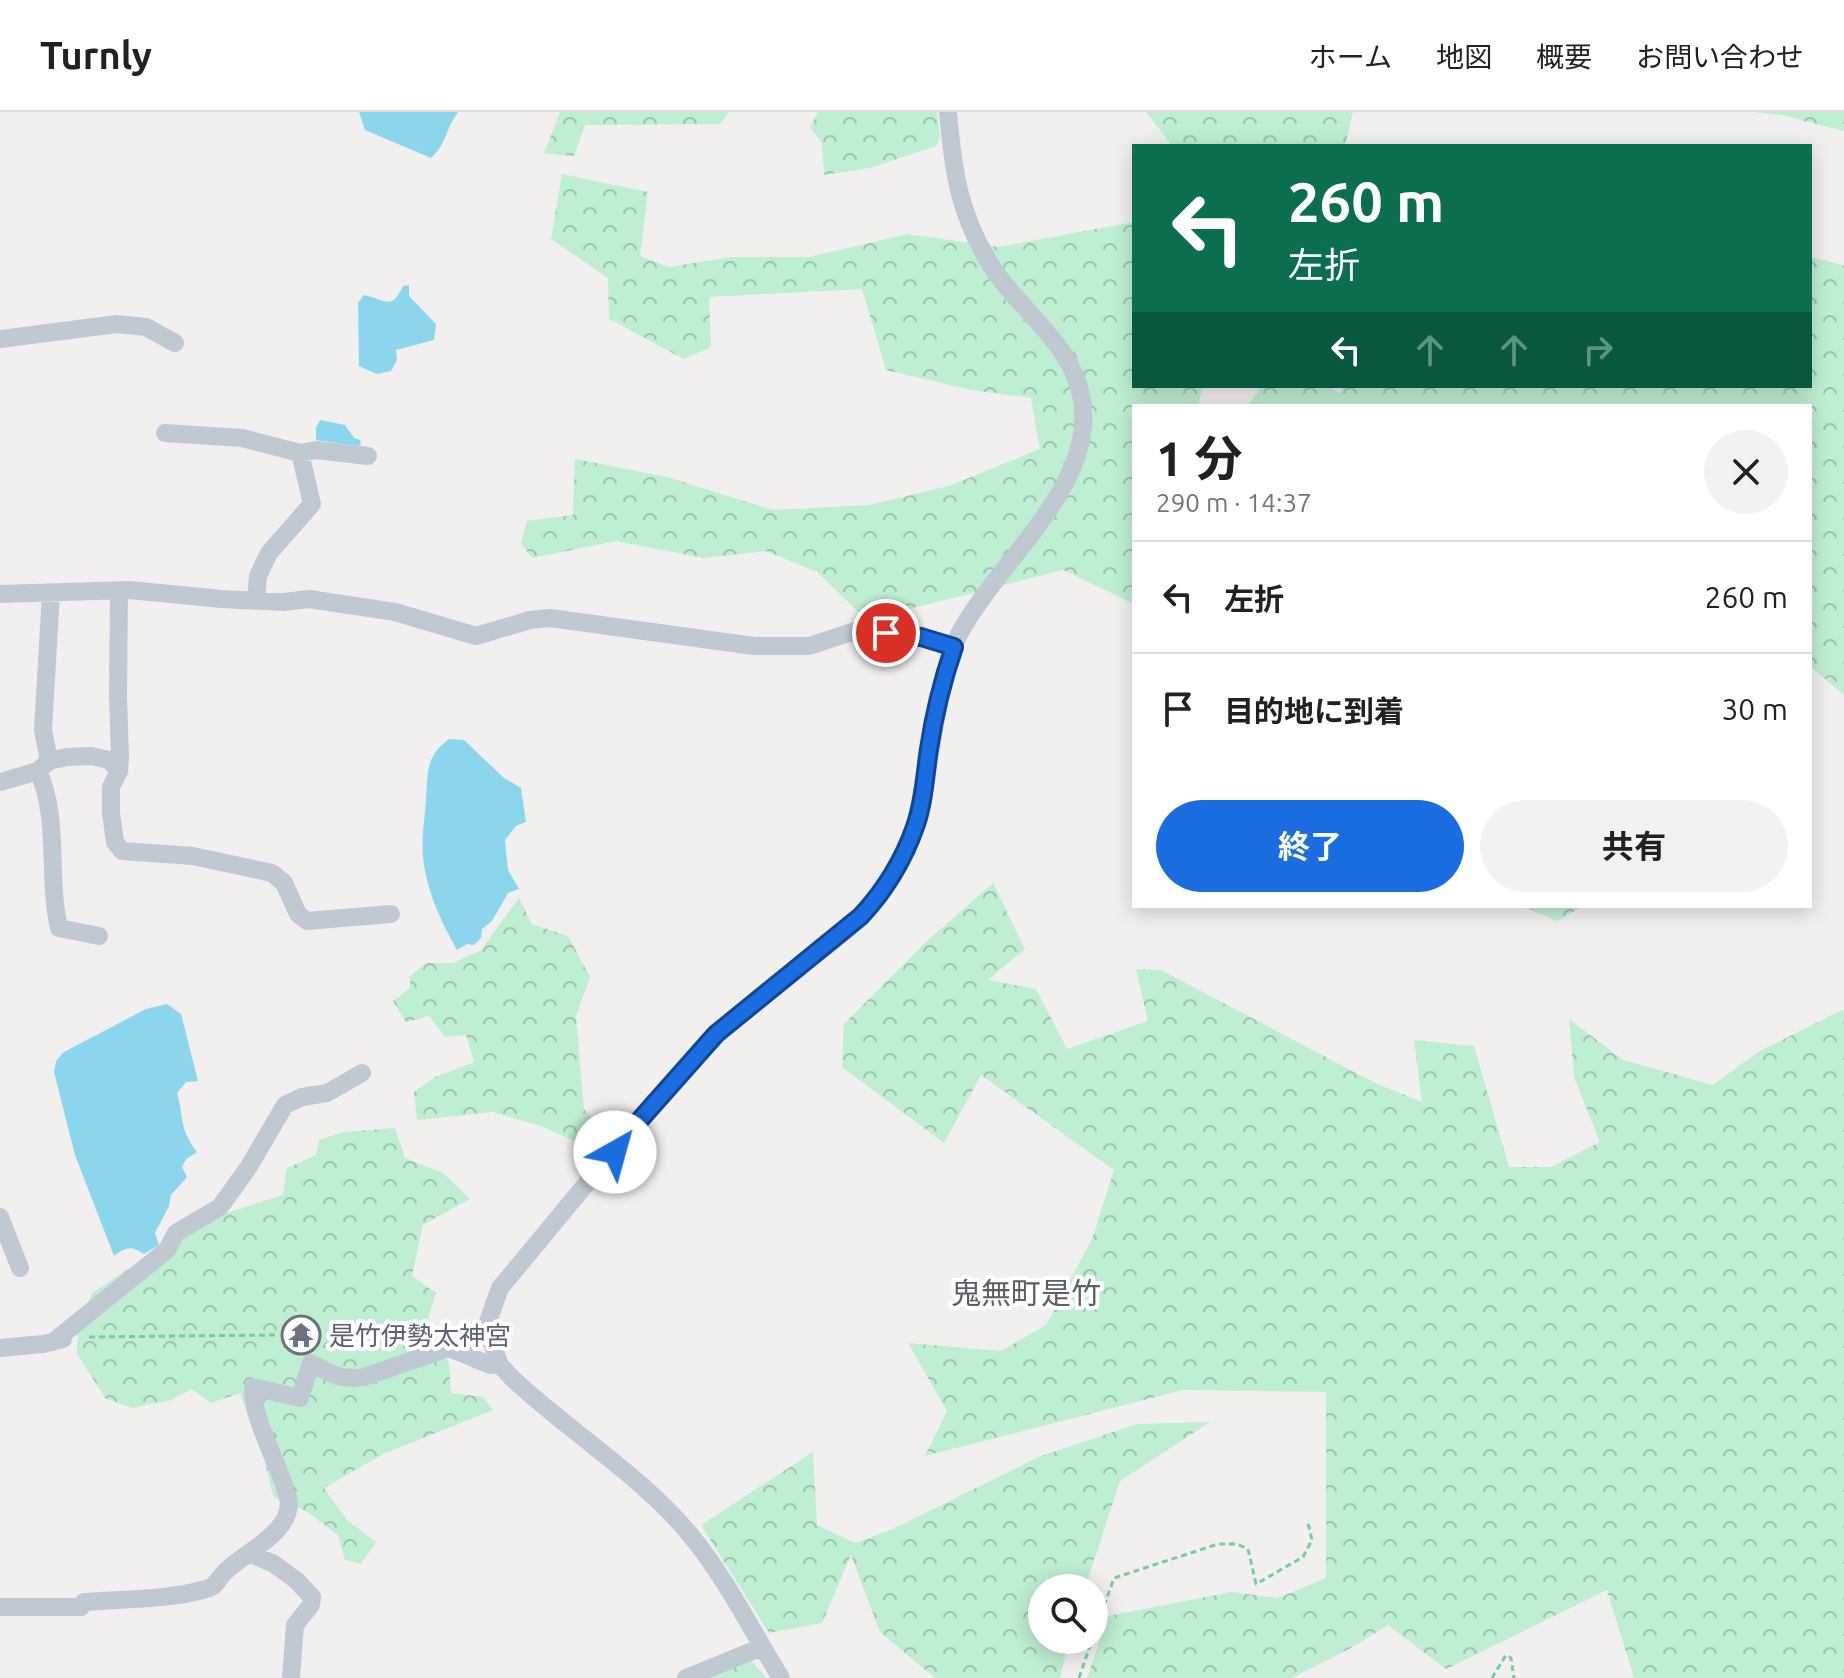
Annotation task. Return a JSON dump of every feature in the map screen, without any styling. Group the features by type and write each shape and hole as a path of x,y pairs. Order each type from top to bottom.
{"street":[{"path":"781,1678 729,1591 692,1537 653,1496 534,1399 500,1365 486,1327 500,1288 630,1131 716,1034 861,916 877,899 897,869 916,826 930,746 954,647 970,616 1060,493 1076,463 1084,425 1082,399 1067,359 993,269 977,240 954,177 948,112"},
{"path":"0,339 117,324 146,327 175,343"},
{"path":"165,433 242,438 300,453 316,450 368,456"},
{"path":"256,600 258,576 269,553 312,504 300,453"},
{"path":"0,594 119,591 284,602 309,599 395,612 476,636 530,620 550,618 754,646 809,646 858,630 921,637 954,647"},
{"path":"119,591 119,771 111,787 111,813 115,842 122,851 193,856 272,873 284,883 298,914 307,921 391,914"},
{"path":"51,593 43,766 55,909 59,928 99,936"},
{"path":"0,782 43,766 91,756 109,760 119,771"},
{"path":"0,1348 62,1339 167,1250 176,1233 220,1207 248,1168 285,1105 302,1097 327,1093 362,1073"},
{"path":"0,1217 20,1268"},
{"path":"0,1607 81,1607 84,1602 191,1593 211,1588 224,1573 251,1554 281,1524 289,1510 289,1500 271,1453 253,1387 300,1398 311,1363 334,1376 350,1380 449,1348 490,1365 500,1365"},
{"path":"251,1554 274,1564 312,1597 311,1605 295,1625 291,1678"},
{"path":"686,1678 762,1647"}],"path":[{"path":"62,1339 277,1335"},
{"path":"1108,1595 1114,1578 1218,1544 1237,1544 1248,1549 1256,1584 1303,1557 1312,1540 1308,1523"},
{"path":"1079,1678 1087,1654"},
{"path":"1492,1678 1506,1655 1511,1658 1514,1678"}],"green space":[{"path":"560,112 729,112 720,124 585,125 574,156 544,153"},
{"path":"818,112 937,112 940,138 936,146 870,168 824,175 822,143 810,127"},
{"path":"1146,112 1353,112 1345,144 1170,144"},
{"path":"1755,112 1844,112 1844,131 1781,115"},
{"path":"562,174 648,192 640,256 669,267 732,257 809,257 908,234 999,247 1132,222 1132,388 1202,388 1198,404 1132,404 1132,603 1063,570 913,608 870,623 817,572 766,551 703,558 616,541 532,558 521,543 527,521 573,515 575,459 667,477 773,510 869,505 949,486 1040,449 1031,398 971,390 886,370 862,289 709,297 711,347 684,359 609,319 608,278 551,239"},
{"path":"1812,257 1844,265 1844,695 1812,668 1812,404 1249,404 1260,388 1331,388 1340,393 1342,388 1812,388"},
{"path":"993,883 1025,949 988,980 1036,989 1067,1049 1148,1021 1136,969 1161,970 1375,1083 1422,1102 1414,1040 1474,1046 1509,1167 1551,1167 1600,1142 1574,1077 1569,1019 1623,1060 1713,1085 1758,1052 1844,1009 1844,1678 1634,1678 1607,1590 1446,1669 1388,1625 1351,1648 1291,1678 1087,1678 1095,1654 1108,1654 1108,1616 1232,1592 1278,1598 1326,1578 1326,1392 1183,1390 925,1456 947,1411 908,1343 1001,1351 1046,1325 1092,1239 1114,1170 981,1075 944,1143 842,1067 844,1024 927,941"},
{"path":"519,898 532,924 568,936 590,977 576,1016 584,1109 605,1132 588,1147 541,1126 493,1112 417,1120 414,1092 435,1077 474,1062 466,1035 445,1037 429,1016 406,1022 393,1001 410,988 410,976 426,963 453,963 481,950"},
{"path":"1527,908 1580,908 1557,921"},
{"path":"395,1128 405,1158 443,1173 470,1199 423,1225 412,1276 436,1293 427,1322 449,1363 451,1393 483,1397 493,1410 383,1454 324,1488 347,1520 376,1542 361,1564 345,1560 338,1535 306,1511 274,1498 240,1393 211,1403 192,1389 171,1400 132,1408 106,1399 77,1354 78,1326 92,1293 191,1228 283,1195 287,1168 316,1155 319,1140 344,1132"},
{"path":"1210,1422 1120,1481 1090,1574 1028,1574 1028,1654 1066,1654 1060,1678 935,1678 880,1632 851,1555 822,1623 769,1633 701,1525 813,1452 817,1525 855,1543 893,1529 1041,1456 1137,1424"},
{"path":"748,1657 766,1678 698,1678"}],"water":[{"path":"359,112 458,112 440,148 431,158 365,130"},
{"path":"409,285 409,296 436,324 434,340 396,350 397,360 391,371 377,374 359,366 358,303 364,295 391,301 403,286"},
{"path":"320,420 345,425 361,444 316,440"},
{"path":"449,739 464,740 504,778 521,788 526,822 516,826 505,840 508,870 519,889 508,893 474,945 467,944 457,950 431,893 423,849 429,766 436,752"},
{"path":"167,1004 181,1014 198,1081 186,1082 177,1093 184,1129 197,1152 186,1159 182,1167 187,1177 171,1195 169,1206 155,1233 159,1245 144,1254 129,1248 114,1256 75,1155 54,1072 56,1061 64,1052 146,1009"}],"place":[{"name":"是竹伊勢太神宮","path":"301,1335"}],"district":[{"name":"鬼無町是竹","path":"1026,1293"}],"route":[{"path":"615,1152 716,1034 861,916 897,869 916,826 930,746 954,647 921,637 886,633"}]}
